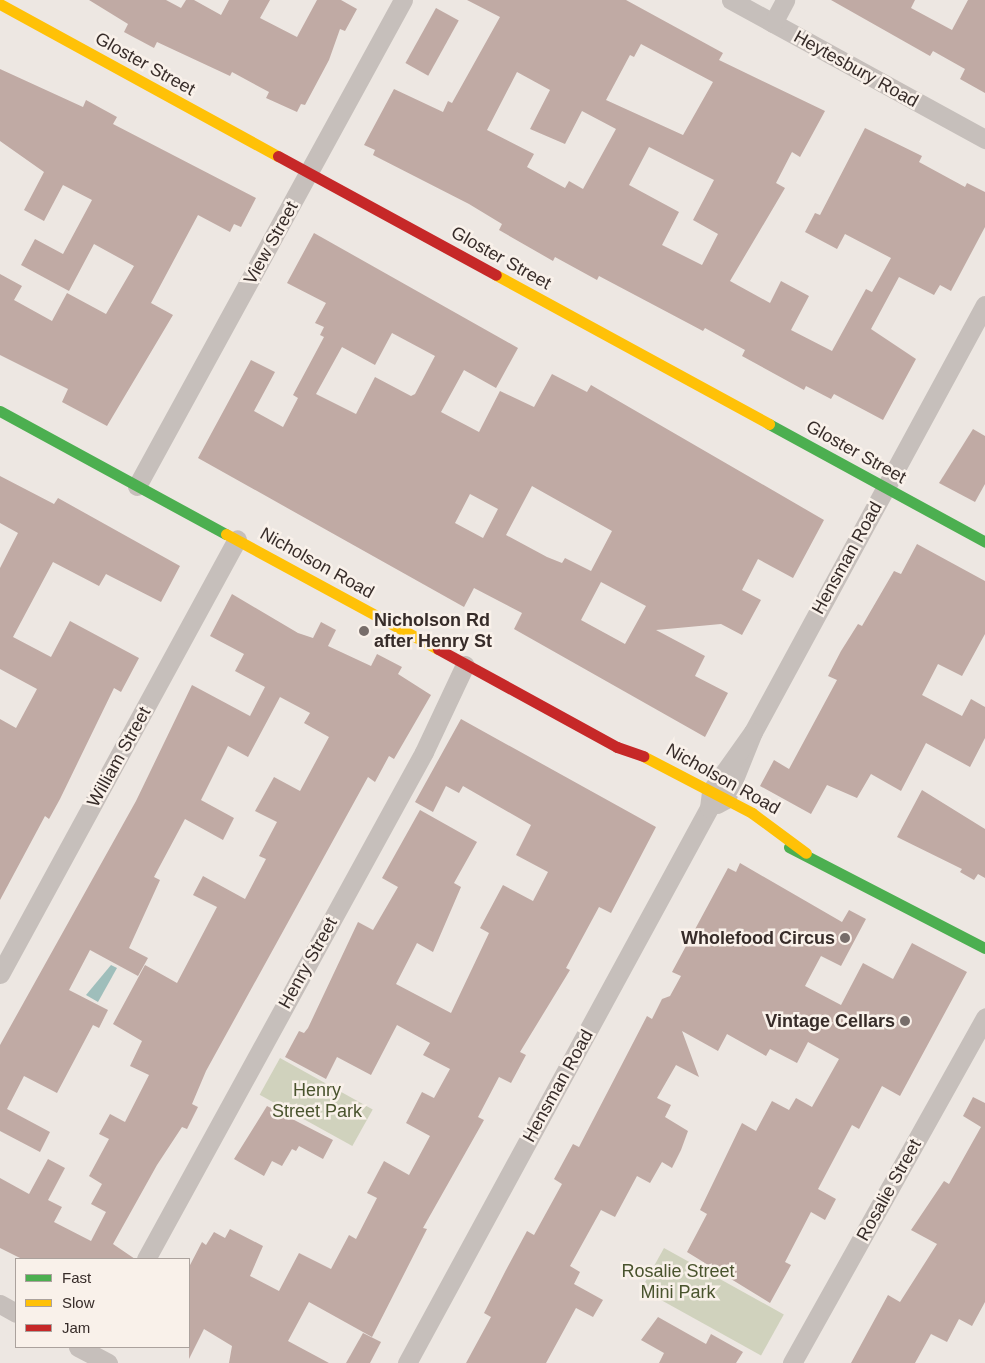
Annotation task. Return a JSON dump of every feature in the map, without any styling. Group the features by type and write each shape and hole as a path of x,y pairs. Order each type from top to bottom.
{"main road":[{"name":"Gloster Street","path":"0,4 308,174 985,542"},
{"name":"Nicholson Road","path":"0,410 616,747 659,780"},
{"name":"Nicholson Road","path":"616,747 656,761 714,804 766,821 806,853"},
{"name":"Nicholson Road","path":"758,835 806,853 985,948"}],"street":[{"name":"View Street","path":"138,486 403,0"},
{"name":"Heytesbury Road","path":"731,0 984,139"},
{"path":"773,23 785,0"},
{"name":"Hensman Road","path":"407,1363 985,305"},
{"name":"William Street","path":"0,974 237,539"},
{"name":"Henry Street","path":"147,1258 424,752 465,665"},
{"name":"Rosalie Street","path":"792,1363 985,1017"},
{"path":"0,1304 15,1312"}],"green space":[{"name":"Henry Street Park","path":"280,1058 373,1109 352,1146 260,1095"},
{"name":"Rosalie Street Mini Park","path":"664,1248 784,1314 761,1356 641,1289"}],"water":[{"path":"111,965 117,968 98,1002 86,995"}],"building":[{"path":"89,0 166,0 181,8 186,0 194,0 221,15 229,0 270,0 260,18 297,37 317,0 341,0 357,9 345,31 340,29 329,60 305,105 301,104 297,112 266,98 269,92 232,72 230,76 157,42 154,48 124,32 128,24"},
{"path":"467,0 626,0 723,53 719,60 825,111 800,157 792,152 776,183 785,188 730,281 770,303 781,281 809,296 791,330 832,351 866,289 872,292 891,258 845,234 837,249 805,232 815,213 820,215 865,128 922,156 919,162 965,187 967,183 985,192 985,227 951,291 940,285 934,295 899,277 871,329 916,359 883,420 834,394 831,399 806,386 804,390 742,356 745,350 705,328 703,331 599,276 597,280 555,257 553,261 499,230 502,224 469,204 373,155 375,150 364,145 394,89 443,112 448,101 452,103 500,17","holes":["641,44 713,82 683,135 606,100 630,55 634,57","517,72 550,90 530,129 565,144 582,111 616,129 583,189 569,181 565,188 527,167 534,154 487,130","649,147 714,180 693,220 718,234 702,265 662,245 679,212 629,185"]},
{"path":"831,0 915,0 911,8 952,30 968,0 985,0 985,93 960,79 965,69 933,51 930,56"},
{"path":"436,8 459,21 428,76 405,63"},
{"path":"0,69 83,107 86,100 117,117 113,124 256,198 241,227 234,224 230,232 198,215 151,303 173,315 107,426 62,402 68,389 0,355 0,274 22,286 14,300 52,321 67,293 106,314 134,266 94,244 69,291 21,265 35,239 63,254 92,200 63,185 44,221 24,210 44,172 0,141"},
{"path":"314,233 518,348 496,388 464,370 441,412 479,432 500,391 534,407 552,374 587,392 591,385 824,520 793,578 758,559 742,590 761,600 742,635 721,624 656,630 705,656 695,676 728,693 705,737 514,629 522,613 474,588 464,607 198,458 251,360 275,372 254,411 283,427 298,398 293,395 324,337 320,335 324,327 315,323 326,303 287,283","holes":["392,333 435,356 415,394 411,396 375,377 356,414 316,394 342,347 375,365","532,486 612,531 591,571 565,558 562,563 547,557 506,535","470,494 498,509 483,538 455,523","601,582 646,606 625,644 581,620"]},
{"path":"973,429 985,436 985,484 975,502 939,483"},
{"path":"0,476 54,504 58,498 180,566 161,602 106,574 99,586 53,562 13,637 51,657 70,621 139,658 121,692 114,688 60,799 49,819 45,816 0,900 0,719 16,728 37,689 0,669 0,568 18,533 0,523"},
{"path":"917,544 985,581 985,634 962,676 938,664 922,695 962,716 971,699 985,707 985,738 970,767 926,743 901,791 871,774 857,798 827,785 811,814 760,786 774,760 789,769 837,680 828,676 841,651 858,624 862,626 894,571 901,574"},
{"path":"232,594 298,633 313,638 321,622 336,630 328,646 371,666 377,654 402,667 398,674 431,695 394,759 389,756 375,782 368,777 206,1071 192,1104 198,1107 187,1129 182,1127 157,1165 113,1244 134,1258 20,1258 0,1248 0,1178 29,1194 48,1159 65,1168 48,1200 62,1207 54,1222 91,1241 106,1212 91,1204 102,1184 89,1176 109,1139 99,1134 110,1114 125,1122 149,1075 130,1066 142,1041 113,1024 145,965 177,983 217,907 193,895 203,876 245,899 266,859 259,856 277,822 255,811 274,777 300,791 329,737 304,723 310,713 280,697 248,757 228,746 201,800 234,818 223,840 185,819 154,877 160,880 129,948 148,958 138,976 90,950 69,990 108,1010 99,1028 93,1025 57,1093 24,1076 7,1109 50,1132 40,1152 0,1131 0,1045 136,801 192,685 250,716 265,687 235,671 244,654 210,636"},
{"path":"461,719 656,827 611,913 599,907 566,968 570,970 520,1052 526,1055 511,1083 499,1077 478,1117 484,1120 423,1228 427,1229 372,1337 309,1302 288,1341 329,1363 229,1363 232,1346 204,1329 189,1359 190,1265 202,1242 206,1245 214,1232 225,1238 230,1229 263,1246 250,1276 279,1291 299,1253 331,1269 349,1235 356,1239 377,1198 367,1193 384,1161 409,1175 430,1136 406,1123 422,1092 434,1098 450,1069 423,1055 430,1043 397,1025 371,1075 337,1057 326,1079 285,1057 299,1031 304,1033 308,1028 358,922 373,930 398,887 382,878 420,810 477,842 454,883 461,887 433,952 417,943 396,984 451,1013 489,933 480,928 503,885 533,901 548,872 516,855 531,825 463,786 459,793 446,786 433,812 415,802"},
{"path":"922,790 985,829 985,878 978,874 974,880 960,872 962,869 897,837"},
{"path":"740,863 842,922 849,910 866,919 841,966 821,956 805,986 841,1005 863,963 893,979 912,943 967,972 900,1096 882,1086 859,1129 852,1125 818,1189 836,1199 825,1220 811,1212 785,1262 791,1265 770,1303 687,1252 707,1214 700,1210 742,1123 756,1131 772,1101 789,1110 796,1098 812,1107 839,1059 808,1042 797,1063 770,1049 766,1056 727,1034 718,1051 682,1031 699,1077 676,1065 657,1098 671,1105 665,1117 688,1131 681,1150 672,1168 662,1162 650,1183 637,1176 615,1217 601,1210 570,1266 580,1272 574,1284 603,1300 593,1317 576,1308 546,1363 466,1363 491,1317 484,1313 506,1270 527,1231 534,1235 562,1184 554,1179 573,1144 579,1147 647,1016 652,1019 662,999 670,996 681,976 672,972 728,868 736,872"},
{"path":"973,1097 985,1103 985,1302 972,1326 959,1319 947,1342 931,1334 915,1363 851,1363 888,1295 900,1302 937,1244 911,1230 944,1181 949,1184 981,1127 963,1116"},
{"path":"267,1106 333,1140 323,1159 299,1146 296,1151 292,1149 282,1166 272,1161 264,1176 234,1159"},
{"path":"658,1317 706,1344 711,1334 743,1352 736,1363 659,1363 664,1353 641,1340"},
{"path":"363,1333 381,1342 370,1363 346,1363"}],"traffic: fast":[{"path":"0,411 226,534"},
{"path":"769,424 985,542"},
{"path":"789,847 985,948"}],"traffic: slow":[{"path":"0,4 278,156"},
{"path":"496,275 769,424"},
{"path":"226,534 438,649"},
{"path":"643,756 752,813 806,853"}],"traffic: jam":[{"path":"278,156 496,275"},
{"path":"438,649 617,747 643,756"}],"place":[{"name":"Nicholson Rd after Henry St","path":"364,631"},
{"name":"Wholefood Circus","path":"845,938"},
{"name":"Vintage Cellars","path":"905,1021"}]}
